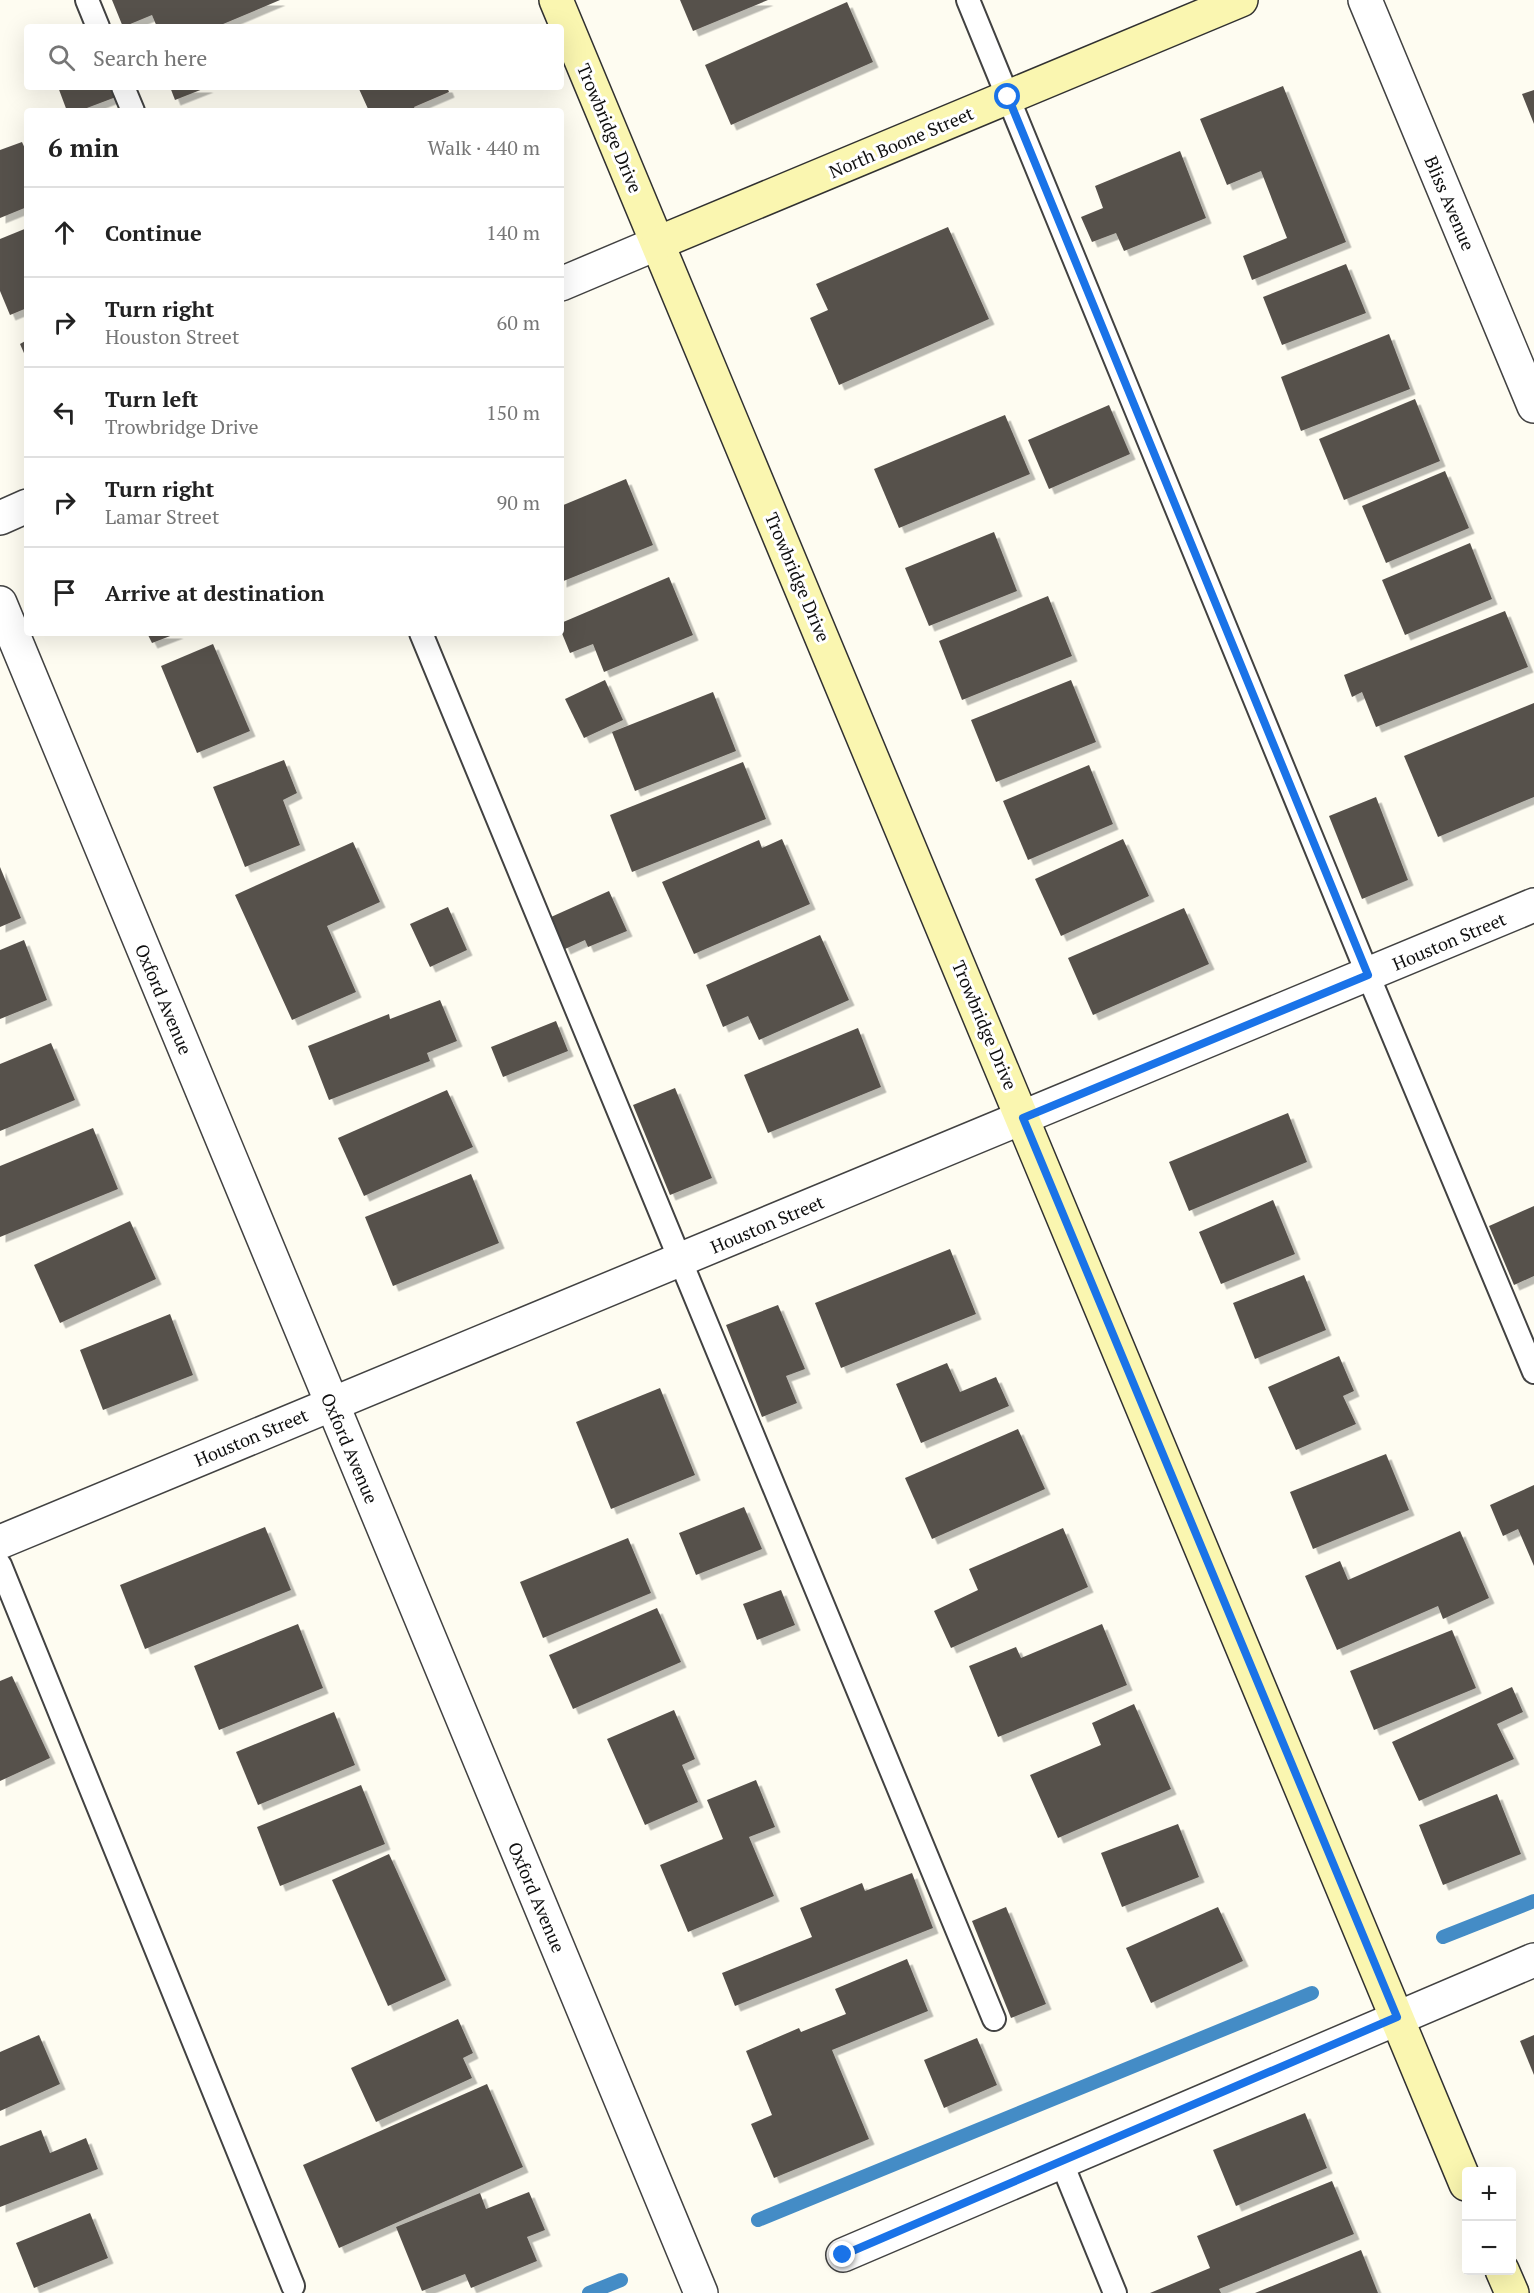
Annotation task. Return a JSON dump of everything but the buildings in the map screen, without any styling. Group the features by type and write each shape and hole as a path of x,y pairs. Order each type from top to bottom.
{"main road":[{"name":"Trowbridge Drive","path":"556,0 1462,2172"},
{"name":"North Boone Street","path":"658,243 1241,0"},
{"path":"1505,2275 1512,2293"}],"street":[{"name":"Bliss Avenue","path":"1365,0 1534,406"},
{"name":"North Boone Street","path":"564,283 658,243"},
{"path":"0,518 24,507"},
{"name":"Oxford Avenue","path":"0,603 701,2293"},
{"name":"Houston Street","path":"0,1542 1534,905"},
{"path":"843,2255 1534,1960"}],"lane":[{"path":"87,0 97,24"},
{"path":"968,0 1368,975 1534,1372"},
{"path":"124,90 132,108"},
{"path":"422,636 994,2019"},
{"path":"0,1565 293,2286"},
{"path":"1061,2161 1115,2293"}],"waterway":[{"path":"1443,1937 1534,1901"},
{"path":"758,2220 1312,1993"},
{"path":"589,2293 621,2280"}],"route":[{"path":"843,2255 1397,2017 1023,1118 1368,975 1008,97"}]}
